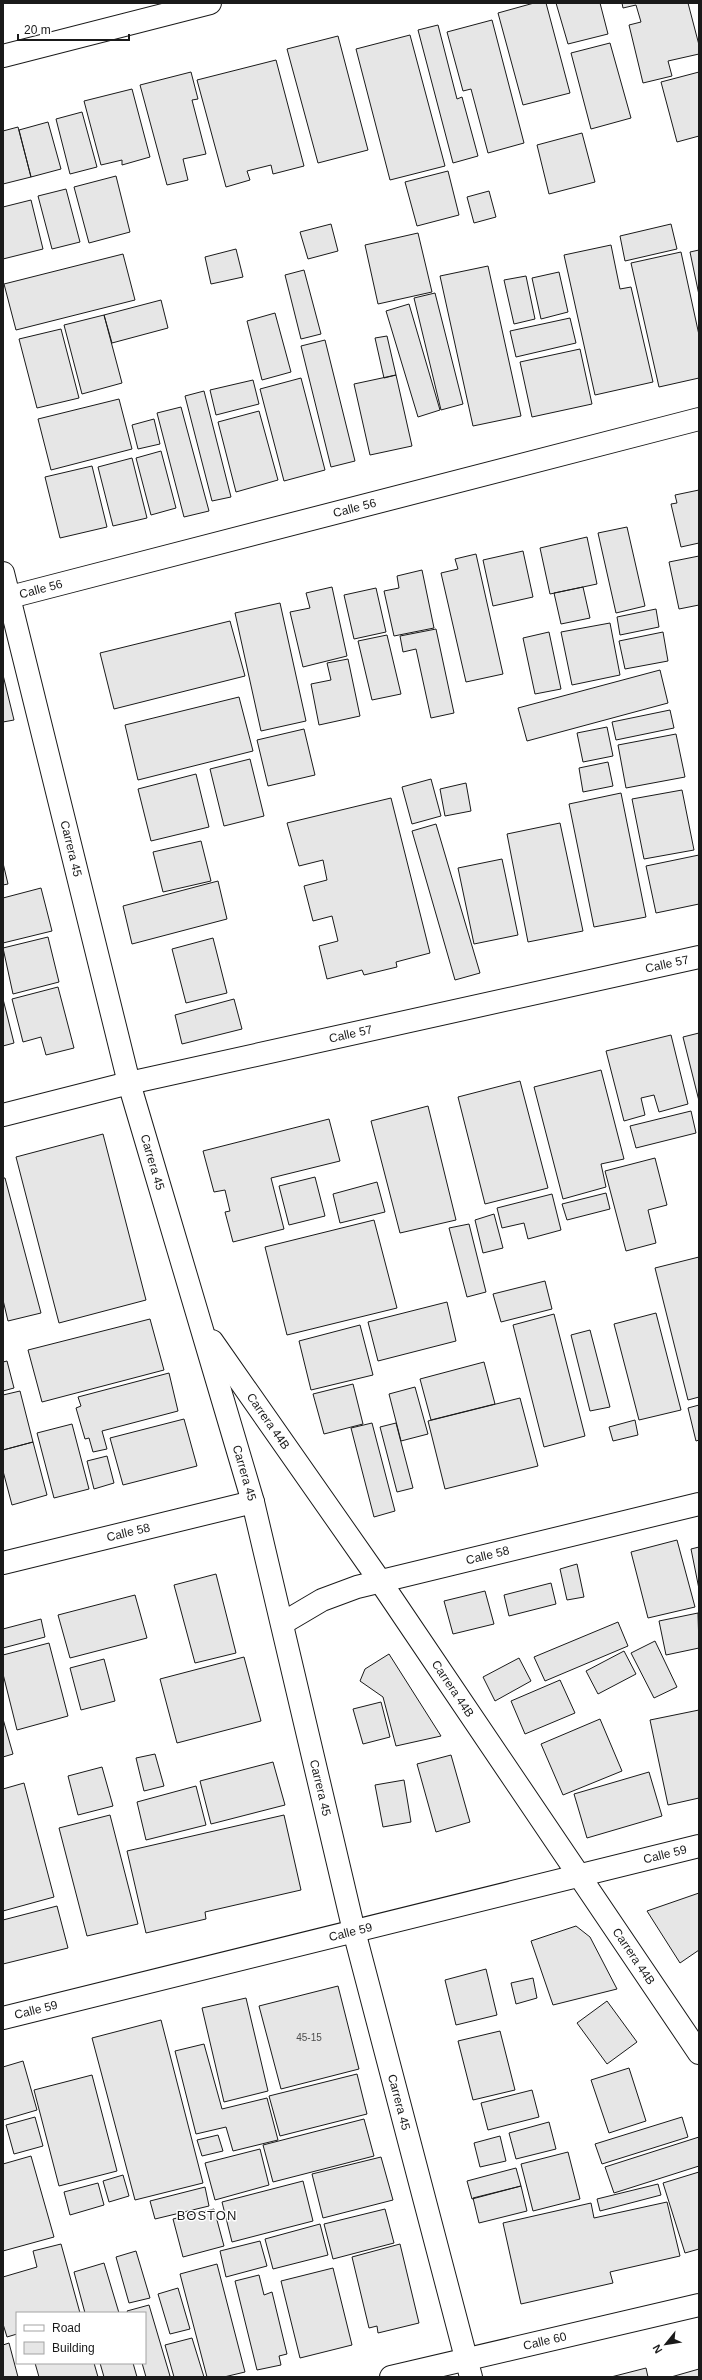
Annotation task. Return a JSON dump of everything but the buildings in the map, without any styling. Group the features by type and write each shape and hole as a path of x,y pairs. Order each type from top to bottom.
{"street":[{"path":"3,56 210,3"},
{"name":"Calle 56","path":"10,597 699,419"},
{"name":"Carrera 45","path":"3,573 129,1084 253,1502 283,1623 354,1931 469,2368"},
{"name":"Calle 57","path":"3,1115 129,1084 699,957"},
{"name":"Carrera 44B","path":"202,1327 380,1581 581,1875 699,2053"},
{"name":"Calle 58","path":"3,1563 253,1502"},
{"name":"Calle 58","path":"283,1623 322,1600 357,1587 699,1504"},
{"name":"Calle 59","path":"3,2018 699,1846"},
{"name":"Calle 60","path":"391,2377 469,2368 699,2305"}],"district":[{"name":"BOSTON","path":"207,2215"}]}
